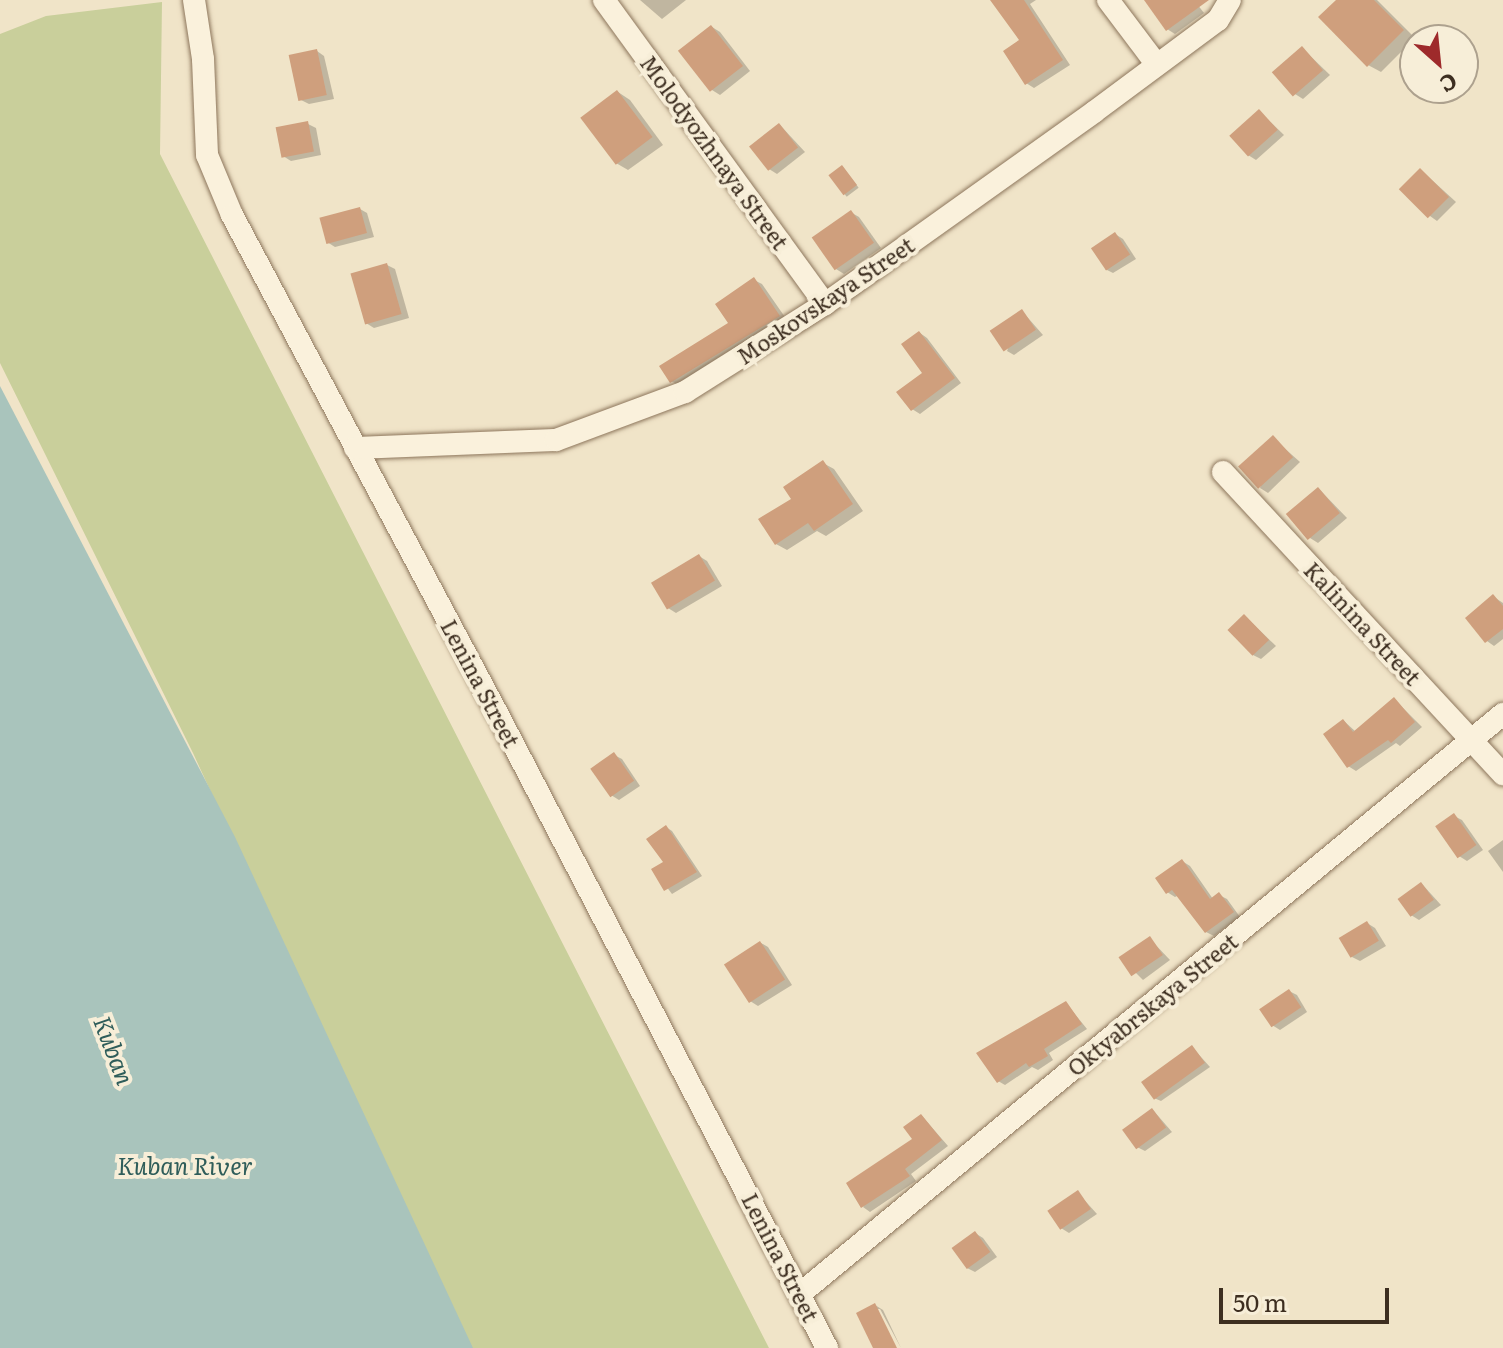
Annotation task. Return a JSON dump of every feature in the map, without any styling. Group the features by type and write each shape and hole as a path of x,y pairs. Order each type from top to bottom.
{"street":[{"name":"Lenina Street","path":"194,0 203,59 207,155 232,215 801,1293 827,1348"},
{"name":"Molodyozhnaya Street","path":"604,0 825,304"},
{"path":"1108,0 1157,65"},
{"name":"Moskovskaya Street","path":"355,448 556,440 685,392 825,304 1218,20 1230,0"},
{"name":"Kalinina Street","path":"1223,472 1503,774"},
{"name":"Oktyabrskaya Street","path":"801,1293 1503,714"}],"green space":[{"path":"162,2 160,154 769,1348 466,1348 193,753 0,363 0,34 46,16"}],"water":[{"name":"Kuban River","path":"0,386 235,837 473,1348 0,1348"}],"building":[{"path":"990,0 1024,0 1063,60 1025,85 1003,51 1019,40"},
{"path":"1144,0 1209,0 1166,31"},
{"path":"1336,0 1374,0 1399,25 1399,35 1367,67 1318,17"},
{"path":"711,25 743,66 710,92 678,51"},
{"path":"1302,46 1323,70 1293,96 1272,72"},
{"path":"317,49 327,95 298,101 289,55"},
{"path":"617,90 653,137 616,165 580,118"},
{"path":"1259,109 1278,130 1248,157 1229,136"},
{"path":"308,121 314,151 282,158 276,127"},
{"path":"779,123 798,147 768,171 749,146"},
{"path":"842,165 857,185 843,195 828,175"},
{"path":"1420,168 1449,197 1428,218 1399,189"},
{"path":"360,207 367,233 326,244 319,218"},
{"path":"851,210 874,243 835,270 812,238"},
{"path":"1115,232 1130,254 1106,271 1091,248"},
{"path":"387,263 402,314 365,324 350,273"},
{"path":"754,277 780,316 670,383 659,366 728,323 715,304"},
{"path":"1022,309 1036,330 1004,352 990,331"},
{"path":"919,331 955,378 911,411 896,392 922,373 901,344"},
{"path":"1273,435 1293,457 1258,489 1238,466"},
{"path":"823,460 853,504 814,531 808,523 775,545 758,519 791,499 783,487"},
{"path":"1318,487 1340,513 1308,540 1286,514"},
{"path":"699,554 715,581 667,609 651,583"},
{"path":"1493,594 1503,606 1503,629 1485,643 1465,618"},
{"path":"1244,614 1269,640 1252,656 1227,630"},
{"path":"1394,697 1415,722 1391,743 1388,740 1347,768 1323,734 1343,719 1353,732"},
{"path":"614,752 634,781 610,797 590,769"},
{"path":"1454,813 1476,845 1458,858 1435,826"},
{"path":"666,825 697,872 664,891 651,869 663,862 646,839"},
{"path":"1182,859 1210,899 1219,892 1234,912 1205,933 1172,890 1166,894 1155,878"},
{"path":"1421,882 1434,900 1410,917 1398,899"},
{"path":"1367,921 1379,941 1351,958 1339,938"},
{"path":"1150,936 1163,955 1131,976 1118,957"},
{"path":"760,941 785,980 749,1003 724,964"},
{"path":"1289,989 1301,1007 1271,1027 1259,1009"},
{"path":"1066,1001 1082,1024 1044,1049 1048,1056 1029,1067 1026,1063 997,1083 976,1053"},
{"path":"1192,1045 1205,1063 1154,1100 1141,1082"},
{"path":"1152,1108 1166,1127 1136,1149 1122,1130"},
{"path":"921,1114 942,1140 905,1169 910,1176 861,1208 846,1183 912,1139 903,1127"},
{"path":"1078,1190 1091,1209 1060,1230 1047,1211"},
{"path":"975,1231 990,1252 967,1269 952,1248"},
{"path":"875,1303 897,1348 873,1348 856,1313"}],"water label":[{"name":"Kuban","path":"115,1050"}]}
